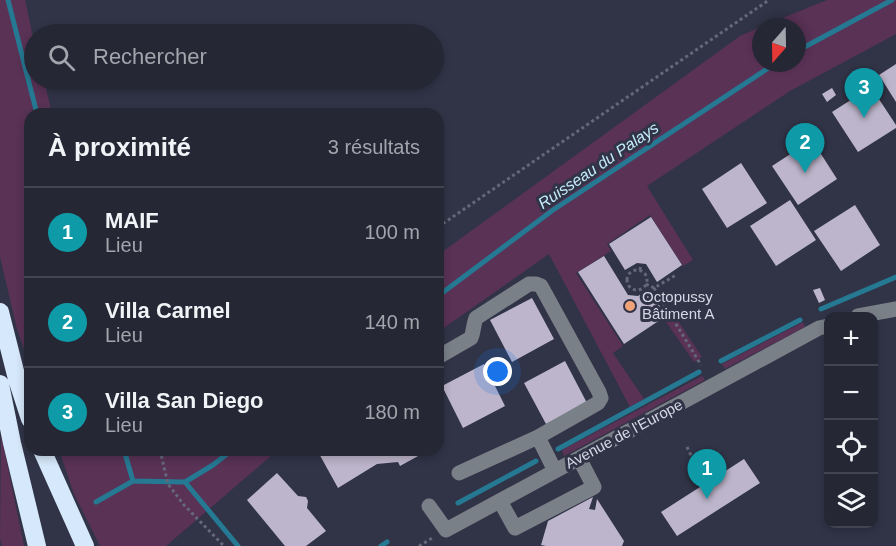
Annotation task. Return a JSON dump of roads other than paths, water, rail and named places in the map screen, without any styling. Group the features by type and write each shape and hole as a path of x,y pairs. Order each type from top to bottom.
{"highway":[{"path":"0,312 24,401"},
{"path":"0,384 37,546"},
{"path":"45,456 85,546"}],"street":[{"path":"444,354 471,338 476,318 529,284 536,284 541,286 601,398 598,403 538,437 459,473"},
{"path":"878,312 896,309"},
{"name":"Avenue de l'Europe","path":"429,506 446,530 824,327"},
{"path":"538,437 555,471"},
{"path":"500,501 515,528 594,487 579,458"}],"waterway":[{"path":"8,0 24,63"},
{"name":"Ruisseau du Palays","path":"806,46 892,0"},
{"name":"Ruisseau du Palays","path":"444,292 553,210 762,72"},
{"path":"31,90 35,108"},
{"path":"821,309 896,277"},
{"path":"721,361 800,320"},
{"path":"558,449 699,372"},
{"path":"126,456 133,481"},
{"name":"Ruisseau du Palays","path":"96,502 133,481 185,482 224,456"},
{"path":"458,503 536,461"},
{"path":"185,482 238,546"},
{"path":"381,546 387,542"}],"place":[{"name":"Villa San Diego","path":"864,118"},
{"name":"Villa Carmel","path":"805,173"},
{"name":"Octopussy Bâtiment A","path":"630,306"},
{"name":"MAIF","path":"707,499"}]}
